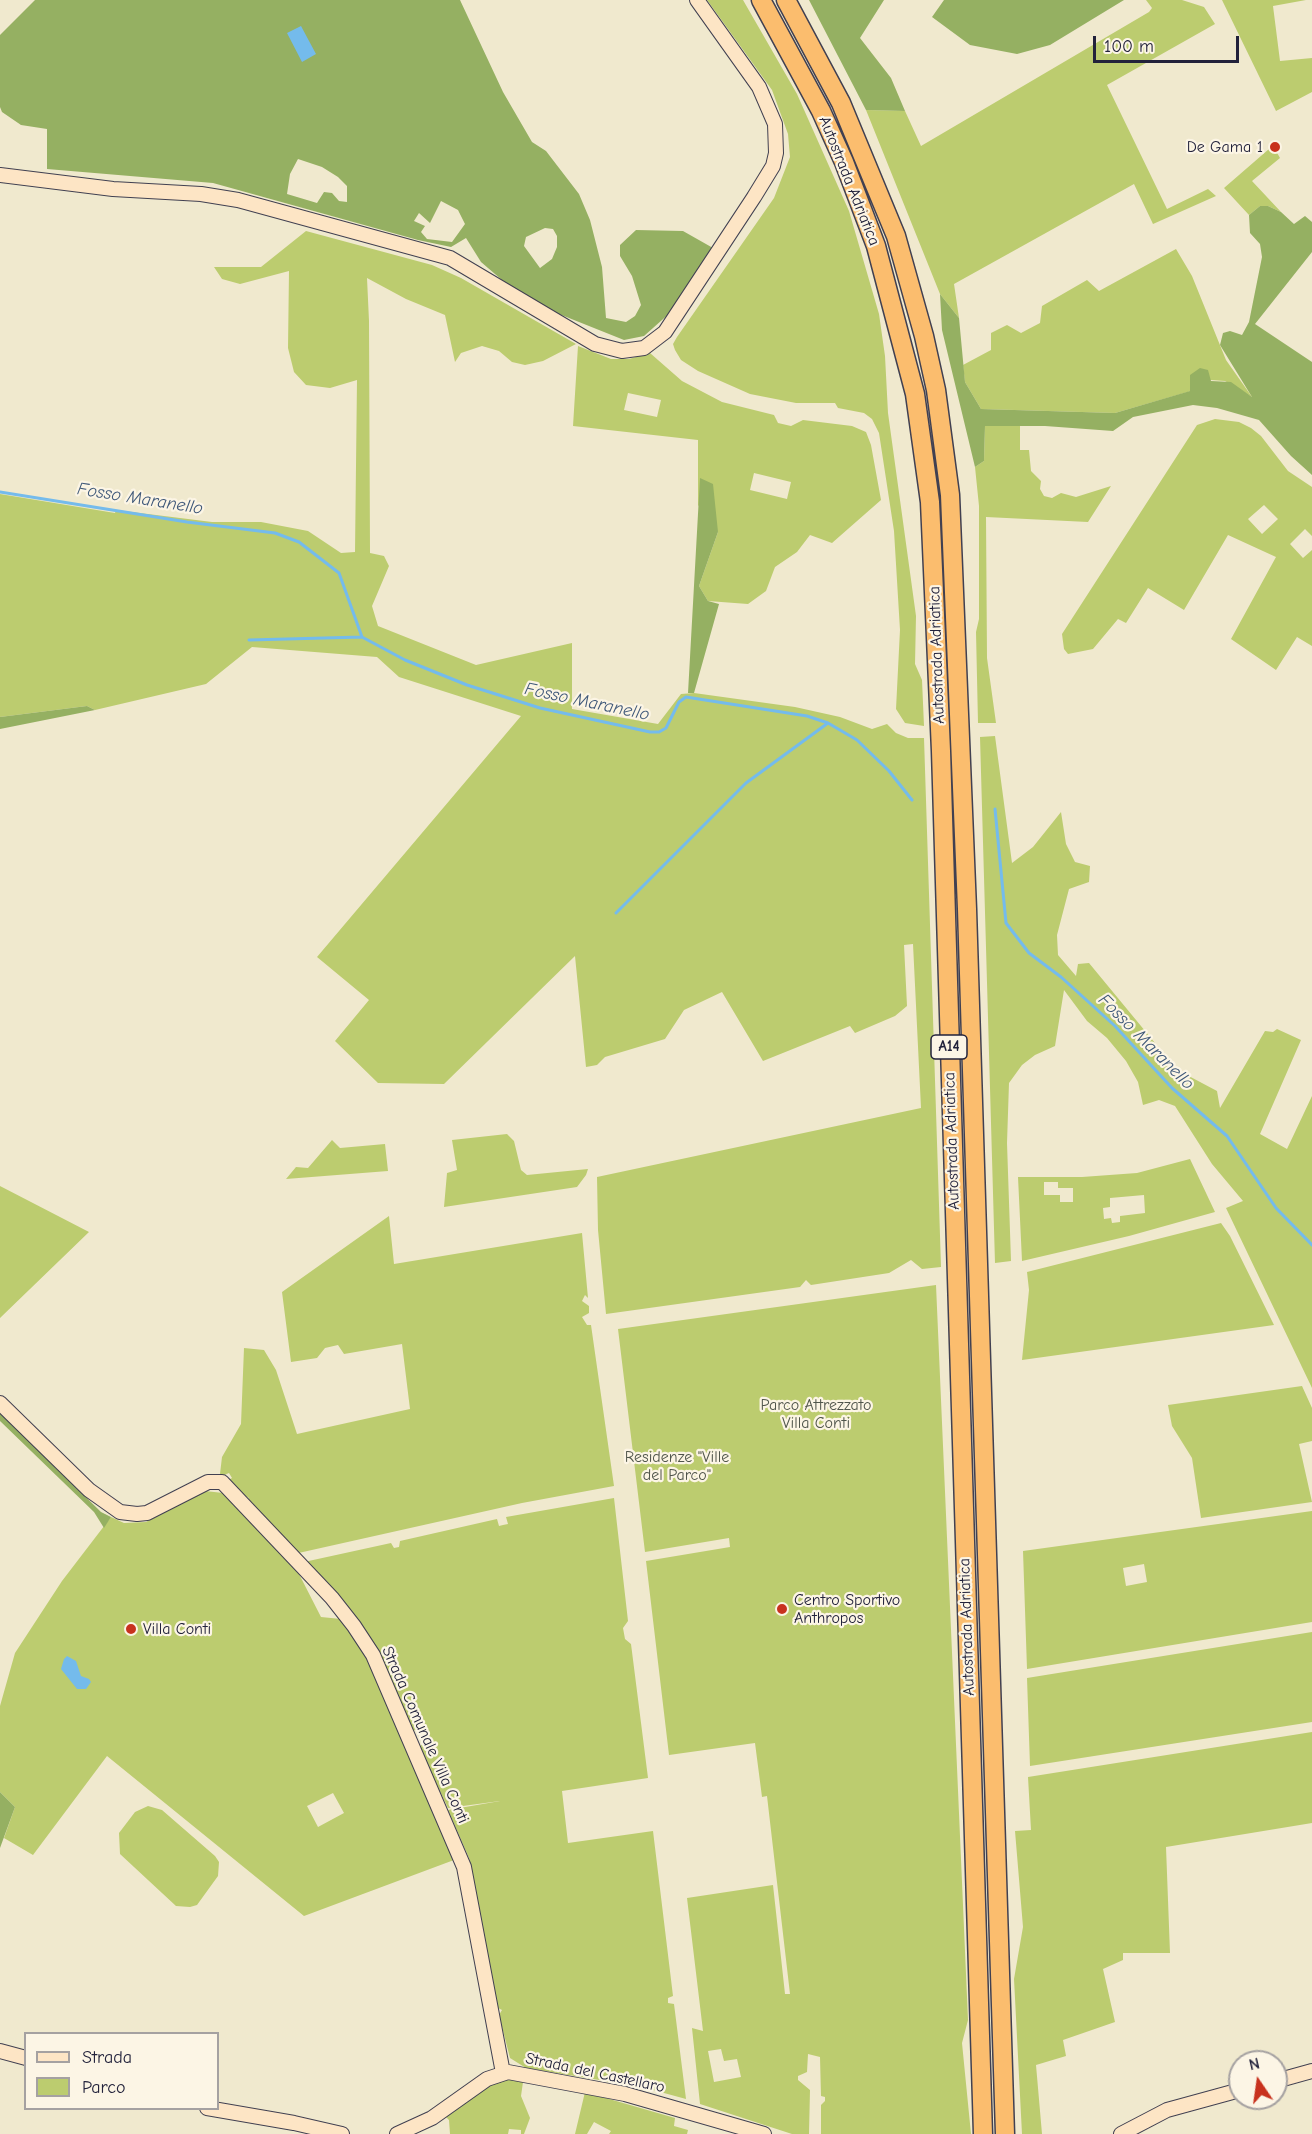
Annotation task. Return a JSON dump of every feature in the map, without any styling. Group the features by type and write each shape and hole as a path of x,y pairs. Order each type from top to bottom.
{"highway":[{"name":"Autostrada Adriatica","path":"761,0 826,121 876,246 915,394 930,502 942,773 983,2134"},
{"name":"Autostrada Adriatica","path":"786,0 841,103 896,236 931,368 950,495 967,909 1005,2134"}],"street":[{"path":"0,175 113,189 211,195 238,200 450,258 595,344 622,351 645,348 665,332 754,197 773,166 776,153 775,124 759,87 697,0"},
{"name":"Strada Comunale Villa Conti","path":"0,1403 95,1496 120,1512 147,1513 208,1482 222,1482 332,1598 354,1626 373,1655 464,1866 503,2073"},
{"path":"0,2051 24,2057"},
{"path":"1288,2078 1312,2072"},
{"name":"Strada del Castellaro","path":"397,2134 432,2118 482,2082 503,2073 515,2073 625,2094 764,2134"},
{"path":"1121,2134 1167,2110 1228,2093"},
{"path":"213,2110 294,2123 342,2134"}],"green space":[{"path":"35,0 460,0 503,92 532,142 546,151 579,194 590,220 602,267 606,318 626,322 635,316 641,305 632,276 620,256 620,245 636,230 683,231 713,248 671,312 644,336 624,340 544,308 502,280 481,262 466,238 451,247 418,240 213,183 47,169 47,129 21,125 2,112 0,107 0,35","holes":["298,159 322,167 338,177 347,186 347,202 339,201 332,193 324,192 317,203 287,194 290,174","441,201 458,210 465,224 452,242 427,239 421,232 425,226 414,221 419,213 430,223","545,228 553,229 557,236 557,247 552,259 540,268 524,246 526,237"]},
{"path":"707,0 743,0 797,94 849,211 879,314 885,356 888,413 916,616 915,664 922,680 924,726 905,723 896,709 900,630 894,531 879,433 872,419 864,413 838,408 835,403 796,403 750,394 698,371 681,360 673,344 774,198 790,157 788,134 772,90"},
{"path":"809,0 884,0 860,38 891,78 905,111 866,110"},
{"path":"944,0 1124,0 1050,45 1017,54 970,45 932,17"},
{"path":"1146,0 1182,0 1204,7 1215,24 1107,85 1167,209 1208,189 1216,196 1153,224 1134,184 954,284 959,318 940,294 866,110 905,111 921,146 1149,12 1152,8"},
{"path":"1222,0 1306,0 1273,6 1280,61 1312,58 1312,92 1276,111"},
{"path":"1269,149 1275,149 1280,158 1252,181 1281,212 1268,206 1260,206 1249,215 1224,188"},
{"path":"1260,206 1268,206 1281,212 1294,224 1305,216 1312,222 1312,252 1255,324 1312,362 1312,475 1291,456 1259,420 1217,408 1193,405 1133,417 1113,431 1045,426 985,426 984,461 975,467 942,330 940,294 959,318 965,382 981,409 1115,413 1190,391 1190,375 1200,368 1208,370 1211,381 1231,382 1252,397 1220,345 1223,333 1230,331 1242,335 1249,322 1262,257 1260,244 1250,233 1249,215"},
{"path":"306,231 432,265 461,278 576,344 543,361 525,365 512,362 499,351 482,346 461,353 455,362 445,315 406,299 367,278 370,553 384,556 389,566 372,606 378,626 476,665 572,643 572,709 658,724 681,694 694,693 795,707 840,717 872,729 887,724 896,733 908,738 924,738 941,1267 922,1269 911,1260 889,1273 811,1285 806,1280 800,1287 606,1314 598,1230 597,1177 921,1108 913,944 904,945 907,1006 895,1016 855,1033 850,1026 763,1061 722,992 684,1010 665,1039 605,1057 597,1065 586,1067 575,956 444,1084 378,1083 335,1041 369,1000 317,957 521,716 399,677 377,657 252,647 206,684 95,710 87,706 0,717 0,494 115,513 116,510 212,522 261,522 308,531 341,553 355,552 357,380 330,388 306,385 294,372 288,348 289,271 240,284 222,279 214,267 261,267"},
{"path":"1176,249 1192,276 1226,360 1252,397 1225,381 1211,380 1191,384 1191,391 1115,413 981,409 965,382 963,365 991,350 991,333 1007,325 1021,333 1040,323 1042,306 1087,280 1099,291"},
{"path":"578,346 611,359 629,359 650,353 682,381 722,402 774,415 778,423 791,426 803,420 852,426 866,432 871,445 881,500 832,543 810,535 797,552 775,567 766,591 748,604 708,601 699,586 718,532 698,505 698,440 573,426","holes":["628,393 661,400 657,417 624,410","754,473 791,482 787,499 750,490"]},
{"path":"1215,419 1239,422 1251,428 1261,436 1288,471 1312,487 1312,536 1305,529 1290,544 1303,558 1312,550 1312,646 1297,637 1276,670 1231,639 1276,557 1228,535 1184,610 1148,588 1126,623 1118,619 1093,649 1068,654 1064,649 1062,634 1197,425","holes":["1264,505 1278,519 1262,534 1248,519"]},
{"path":"985,426 1020,426 1020,450 1029,450 1031,471 1041,481 1040,489 1044,496 1052,498 1061,493 1076,497 1111,486 1088,522 986,517 987,658 996,723 978,723 976,632 979,619 979,506 975,467 984,461"},
{"path":"700,478 713,484 718,532 699,586 708,601 719,604 694,693 688,693"},
{"path":"87,706 95,710 0,729 0,717"},
{"path":"995,736 1012,863 1033,847 1061,812 1066,844 1075,862 1090,866 1089,882 1069,889 1057,935 1058,955 1076,976 1078,964 1089,963 1155,1043 1168,1065 1217,1091 1220,1108 1265,1031 1273,1032 1277,1029 1301,1040 1260,1134 1287,1149 1312,1096 1312,1388 1226,1208 1243,1201 1212,1164 1175,1106 1159,1100 1143,1105 1138,1082 1126,1061 1107,1038 1087,1021 1064,990 1055,1046 1035,1055 1022,1065 1009,1083 1007,1143 1011,1261 995,1263 980,737"},
{"path":"507,1134 514,1141 521,1170 527,1175 588,1169 586,1175 577,1187 444,1207 447,1173 457,1170 452,1140"},
{"path":"332,1140 340,1148 385,1144 388,1171 286,1179 296,1167 308,1168"},
{"path":"1190,1159 1215,1212 1129,1236 1022,1261 1018,1177 1082,1177 1137,1173","holes":["1044,1182 1058,1182 1058,1188 1073,1188 1073,1202 1060,1202 1060,1195 1044,1195","1144,1195 1145,1213 1120,1216 1120,1222 1112,1223 1111,1218 1104,1219 1103,1208 1110,1207 1110,1198"]},
{"path":"0,1186 89,1232 0,1318"},
{"path":"389,1216 394,1264 582,1233 588,1298 585,1295 582,1301 589,1306 589,1313 582,1317 587,1325 591,1325 614,1486 522,1503 294,1554 247,1501 249,1498 241,1494 228,1480 232,1478 229,1473 222,1476 220,1474 222,1457 241,1424 244,1348 264,1350 276,1370 297,1434 410,1409 402,1344 344,1354 338,1345 325,1348 317,1358 291,1362 282,1292"},
{"path":"1221,1223 1230,1236 1274,1325 1022,1360 1029,1290 1027,1272"},
{"name":"Parco Attrezzato Villa Conti","path":"936,1285 968,2020 962,2043 971,2134 821,2134 821,2105 825,2097 821,2096 820,2057 808,2054 807,2072 798,2076 798,2080 810,2090 809,2134 792,2134 700,2104 692,2028 703,2031 687,1898 773,1885 785,1994 790,1994 767,1796 762,1797 755,1743 669,1755 646,1561 730,1547 729,1538 645,1552 618,1329","holes":["721,2049 724,2061 737,2059 741,2077 714,2082 708,2051"]},
{"path":"1302,1386 1312,1408 1312,1441 1299,1444 1312,1502 1201,1518 1192,1458 1172,1426 1168,1405"},
{"path":"0,1413 101,1512 111,1517 104,1528 94,1512 0,1421"},
{"path":"205,1491 223,1493 299,1574 321,1617 341,1619 372,1666 454,1860 304,1916 107,1756 33,1855 4,1838 15,1807 0,1792 0,1706 15,1653 62,1581 111,1517 124,1523 146,1522","holes":["333,1793 344,1813 318,1827 307,1806"]},
{"path":"614,1498 628,1621 623,1628 625,1639 631,1644 648,1778 562,1791 568,1843 653,1831 673,1996 668,1998 668,2003 674,2004 686,2099 642,2087 526,2068 510,2058 499,2015 502,2010 498,2008 469,1858 448,1810 500,1801 448,1808 419,1747 426,1742 423,1731 421,1729 411,1731 375,1650 341,1598 304,1562 391,1543 394,1548 399,1547 400,1541 497,1519 499,1526 508,1524 506,1517"},
{"path":"1312,1511 1312,1622 1027,1669 1023,1551","holes":["1144,1564 1147,1582 1126,1586 1123,1568"]},
{"path":"1312,1632 1312,1722 1030,1766 1027,1678"},
{"path":"1312,1732 1312,1823 1166,1847 1170,1953 1123,1953 1123,1960 1103,1969 1115,2022 1063,2040 1066,2056 1036,2065 1042,2134 1022,2134 1014,1979 1023,1927 1015,1831 1031,1830 1028,1777"},
{"path":"0,1792 15,1807 0,1848"},
{"path":"148,1806 162,1810 219,1862 218,1876 197,1905 176,1906 120,1854 119,1833 135,1812"},
{"path":"504,2078 523,2082 521,2096 530,2118 524,2134 521,2134 521,2130 509,2129 508,2134 450,2134 449,2120 444,2115 489,2084"},
{"path":"585,2092 675,2118 674,2126 688,2130 687,2134 609,2134 611,2131 594,2122 587,2134 575,2134"}],"water":[{"path":"301,26 316,54 302,62 287,33"},
{"path":"67,1656 76,1661 81,1676 91,1682 86,1689 77,1689 61,1669"}],"waterway":[{"name":"Fosso Maranello","path":"0,492 187,522 275,533 299,542 339,573 362,637"},
{"name":"Fosso Maranello","path":"249,640 362,637 405,660 467,685 540,708 650,732 659,732 666,728 679,702 686,697 807,716 828,723 857,740 889,771 912,800"},
{"path":"616,913 746,783 828,723"},
{"name":"Fosso Maranello","path":"995,809 1006,923 1029,953 1061,977 1115,1026 1172,1088 1227,1136 1276,1208 1312,1245"}],"place":[{"name":"De Gama 1","path":"1275,147"},
{"name":"Centro Sportivo Anthropos","path":"782,1609"},
{"name":"Villa Conti","path":"131,1629"}],"park label":[{"name":"Residenze \"Ville del Parco\"","path":"677,1466"}]}
